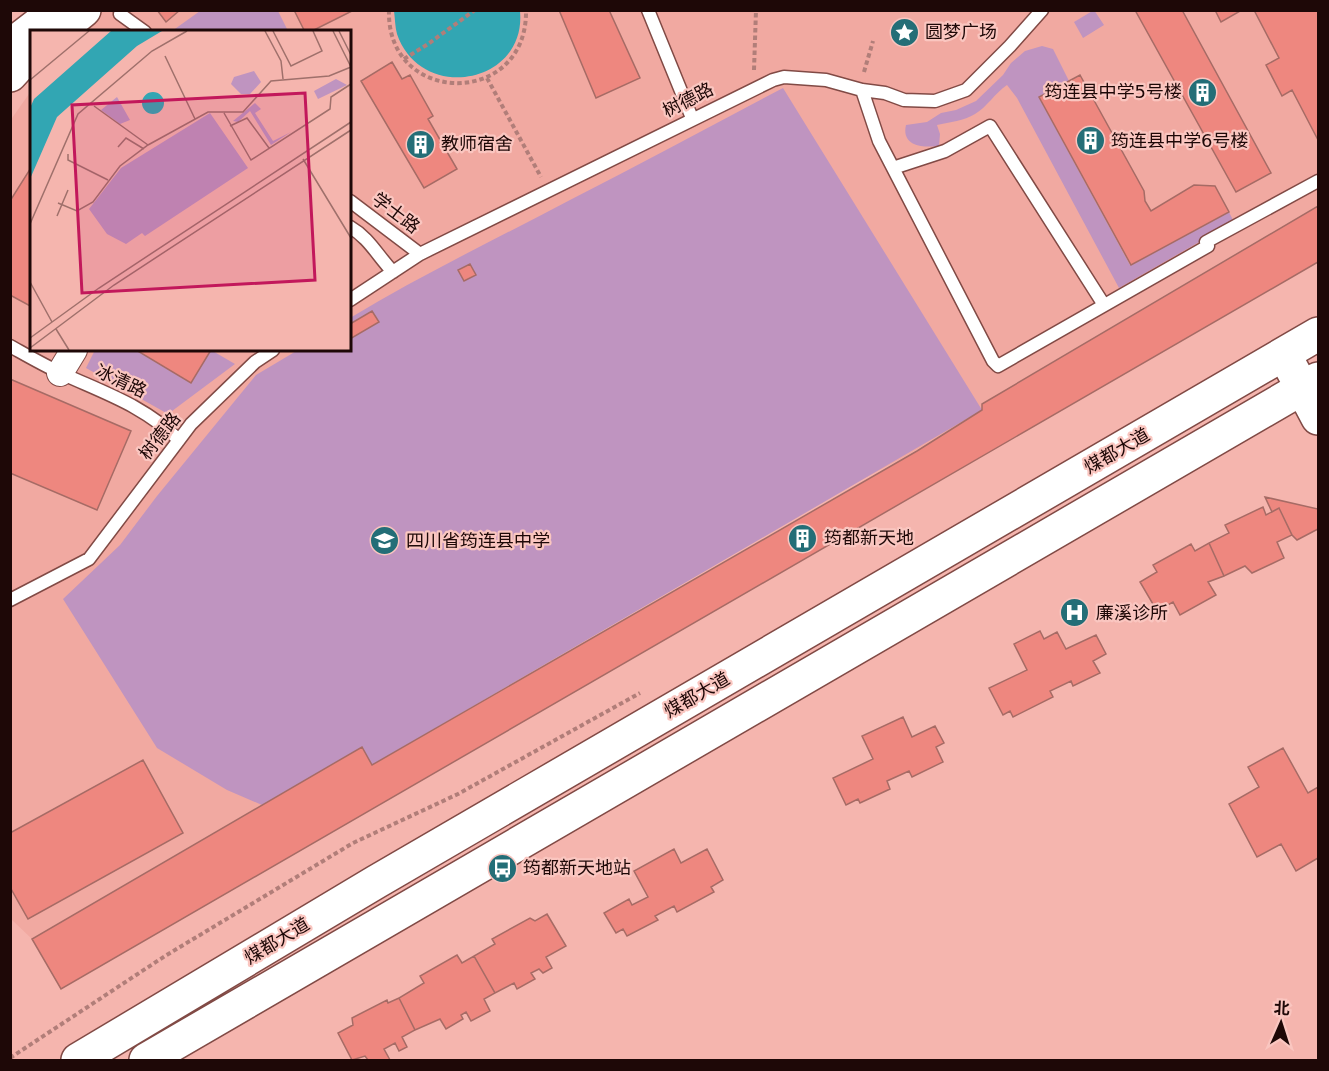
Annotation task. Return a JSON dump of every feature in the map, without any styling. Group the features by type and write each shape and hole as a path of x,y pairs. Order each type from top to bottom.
{"main road":[{"path":"31,30 57,10"},
{"path":"59,30 84,10"},
{"path":"10,46 30,31"},
{"path":"10,75 30,53"},
{"name":"煤都大道","path":"78,1060 1318,334"},
{"path":"1284,354 1311,383 1318,418"},
{"name":"煤都大道","path":"146,1060 1311,383"},
{"path":"698,695 718,727"},
{"path":"161,1010 183,1038"}],"street":[{"path":"60,373 73,351"}],"lane":[{"path":"648,10 692,118"},
{"name":"树德路","path":"351,299 420,254 753,88 784,77 805,77 844,84 862,90 885,93 904,100 936,101 966,90 1042,10"},
{"path":"120,14 143,30"},
{"path":"862,90 879,141 993,361 998,366 1208,246 1206,242 1318,181"},
{"path":"893,168 945,151 990,126 1104,305"},
{"name":"学士路","path":"351,202 420,254"},
{"path":"351,227 362,234 393,272"},
{"name":"冰清路","path":"10,346 60,373 134,405 161,423 178,440"},
{"name":"树德路","path":"10,600 89,559 190,424 255,362 272,351"}],"path":[{"path":"389,10 388,22 393,40 404,59 415,70 431,79 450,84 469,84 487,78 510,61 518,49 525,28 526,10"},
{"path":"404,59 475,10"},
{"path":"753,88 756,10"},
{"path":"862,90 866,60 873,41"},
{"path":"487,78 549,191"},
{"path":"10,1058 165,956 353,843 458,794 643,691"}],"shaded area":[{"path":"1094,10 1104,25 1083,38 1074,22"},
{"name":"四川省筠连县中学","path":"92,11 1318,11 1318,206 982,404 982,410 906,456 362,748 32,939 11,919 10,121 30,92 30,351 351,351 351,30 75,30"},
{"path":"200,11 278,11 288,30 173,30"},
{"path":"1042,46 1053,49 1069,81 1039,98 1130,265 1229,212 1234,222 1119,288 1017,98 1007,85 975,114 962,120 937,125 940,134 939,146 920,146 907,137 906,125 927,122 941,113 956,110 976,101 1025,51"},
{"path":"783,88 982,410 372,765 362,748 262,805 227,790 157,748 63,599 120,545 256,375 296,351 351,351 351,317 431,272"},
{"path":"94,351 138,351 191,382 210,351 235,364 168,414 86,368"}],"water":[{"path":"394,11 520,11 518,36 507,55 490,69 470,76 448,77 427,70 409,56 397,34"}],"building":[{"path":"157,10 180,10 166,22"},
{"path":"294,10 352,11 314,30 304,30"},
{"path":"559,10 609,10 640,78 596,98"},
{"name":"筠连县中学5号楼","path":"1135,10 1182,10 1271,173 1236,192"},
{"path":"1215,10 1242,10 1221,22"},
{"path":"1254,10 1318,10 1318,140 1292,90 1282,96 1266,65 1279,58"},
{"name":"教师宿舍","path":"392,62 402,79 410,75 433,116 428,119 457,169 424,188 361,81"},
{"name":"筠连县中学6号楼","path":"1080,75 1144,191 1145,201 1151,211 1194,185 1215,186 1229,212 1131,265 1039,97"},
{"path":"30,169 30,306 10,295 10,201"},
{"name":"筠都新天地","path":"1318,206 1318,262 61,989 32,939 362,747 372,765 917,451 982,410 982,404"},
{"path":"470,264 476,275 464,281 458,270"},
{"path":"372,311 379,322 351,338 351,323"},
{"path":"138,351 210,351 191,383"},
{"path":"10,379 131,431 97,510 10,473"},
{"path":"1265,497 1318,509 1318,529 1297,540 1292,535 1279,508 1272,512"},
{"path":"1263,507 1266,515 1279,508 1292,535 1277,542 1284,558 1252,573 1245,566 1224,576 1209,543 1229,533 1225,525"},
{"path":"1209,543 1224,576 1208,582 1216,595 1180,615 1173,602 1157,611 1140,582 1157,572 1153,565 1191,544 1195,551"},
{"path":"1040,631 1044,639 1057,632 1066,649 1096,635 1106,654 1093,661 1100,673 1073,686 1071,681 1050,691 1053,697 1013,717 1010,711 1003,715 989,688 1027,670 1014,644"},
{"path":"903,717 912,737 935,726 944,743 936,747 943,762 912,777 909,771 887,781 890,789 860,803 858,799 846,805 833,778 873,759 862,736"},
{"path":"1283,748 1308,793 1318,787 1318,858 1296,871 1281,844 1257,857 1229,804 1259,787 1248,767"},
{"path":"143,760 183,833 28,919 10,887 10,833"},
{"path":"674,849 681,863 707,849 723,880 711,887 714,892 677,912 674,906 655,916 658,920 627,936 623,929 616,933 604,913 629,899 632,905 648,897 634,871"},
{"path":"547,914 566,946 546,957 552,968 543,973 539,969 531,973 535,979 517,989 514,983 495,993 474,956 495,944 492,939 530,918 535,921"},
{"path":"457,955 462,963 474,956 495,993 484,999 490,1011 471,1021 466,1012 461,1015 463,1019 446,1029 440,1019 415,1030 399,998 424,983 420,976"},
{"path":"399,998 415,1030 402,1037 407,1047 399,1051 395,1043 384,1049 390,1060 368,1060 365,1056 352,1060 338,1033 353,1025 352,1018 387,1000 388,1003"}],"place":[{"name":"圆梦广场","path":"904,32"},
{"name":"筠连县中学5号楼","path":"1203,92"},
{"name":"筠连县中学6号楼","path":"1090,141"},
{"name":"教师宿舍","path":"420,144"},
{"name":"筠都新天地","path":"803,538"},
{"name":"四川省筠连县中学","path":"385,541"},
{"name":"廉溪诊所","path":"1075,613"},
{"name":"筠都新天地站","path":"502,868"}]}
